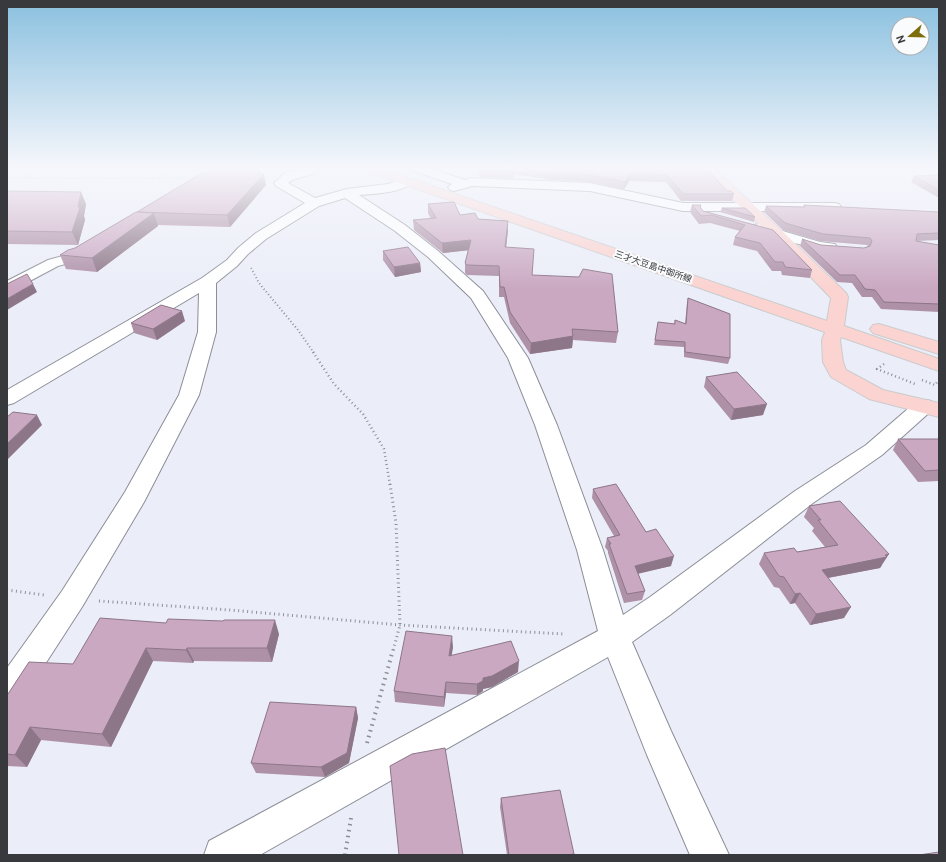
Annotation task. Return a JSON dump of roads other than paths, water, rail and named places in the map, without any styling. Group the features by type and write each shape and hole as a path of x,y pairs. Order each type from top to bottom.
{"main road":[{"name":"三才大豆島中御所線","path":"489,208 848,322 939,348"},
{"name":"三才大豆島中御所線","path":"517,208 848,322 939,365"},
{"path":"749,208 840,297 848,322 831,340 833,351 832,362 838,373 876,395 929,396"}],"street":[{"path":"7,399 208,282 232,263 243,251 285,220 305,208"},
{"path":"369,208 400,228 433,254 477,295 518,358 546,425 588,542 615,637 659,743 710,855"},
{"path":"687,208 726,219"},
{"path":"748,225 819,246 847,248"},
{"path":"7,287 53,263 75,256 102,240"},
{"path":"7,695 72,599 135,496 188,395 207,332 208,282"},
{"path":"223,855 615,637 660,606 804,497 874,450 929,396"}]}
